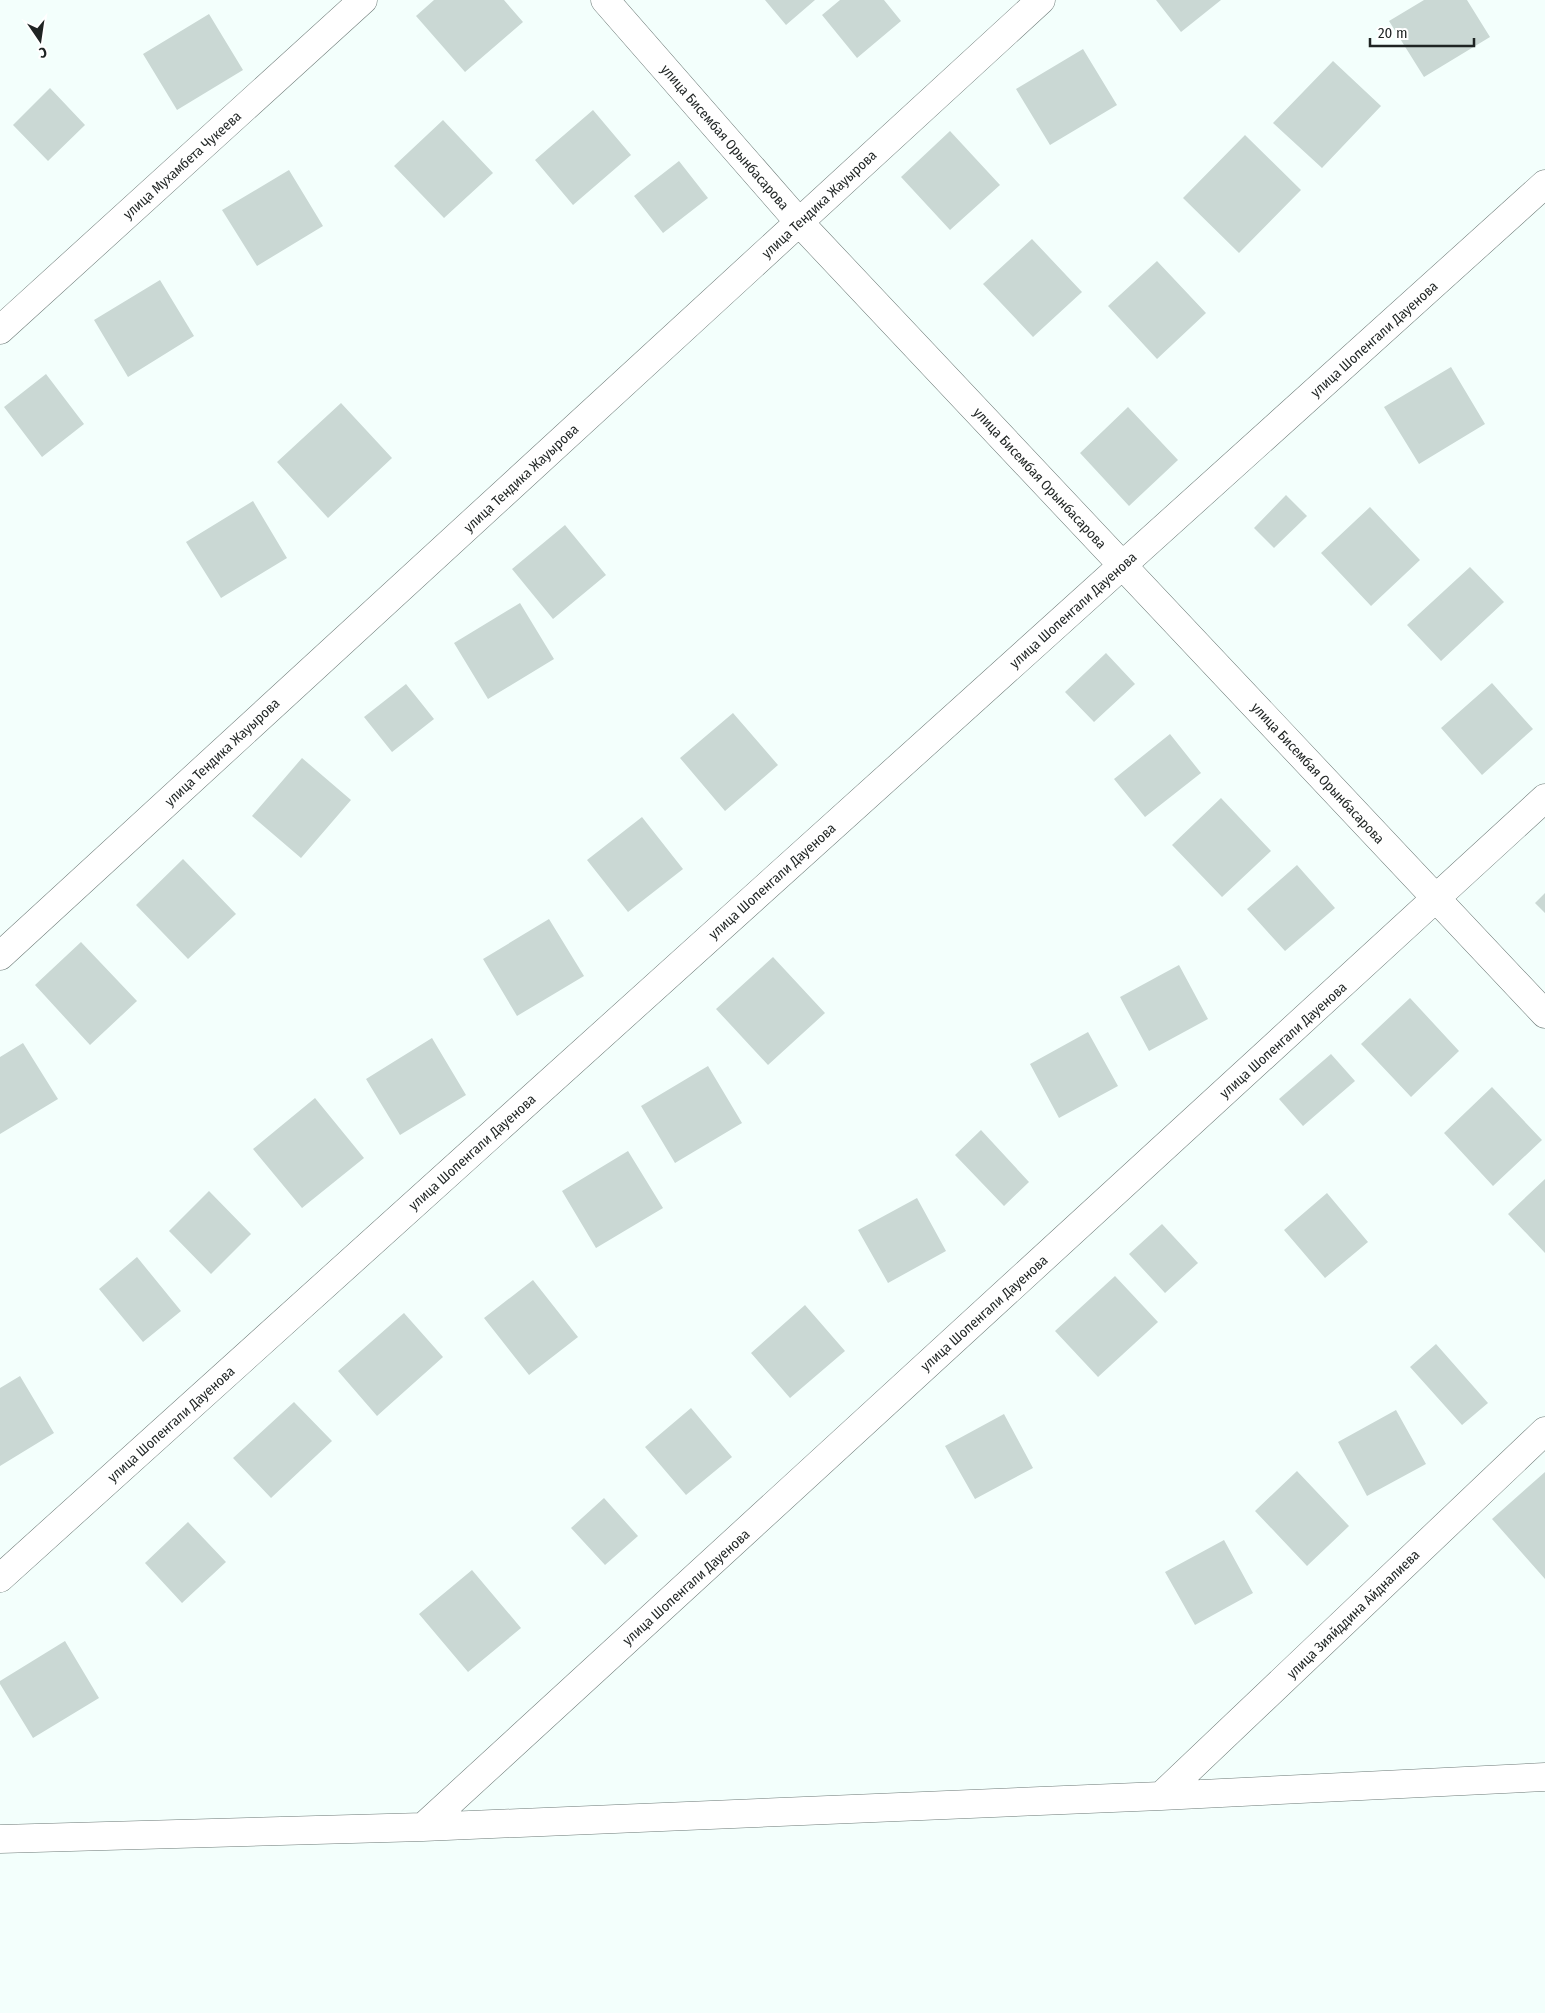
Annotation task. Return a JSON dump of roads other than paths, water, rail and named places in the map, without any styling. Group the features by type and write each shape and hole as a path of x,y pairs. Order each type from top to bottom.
{"street":[{"name":"улица Мухамбета Чукеева","path":"0,330 363,0"},
{"name":"улица Бисембая Орынбасарова","path":"605,0 799,222 1545,1014"},
{"name":"улица Тендика Жауырова","path":"0,956 1041,0"},
{"name":"улица Шопенгали Дауенова","path":"0,1578 1545,184"},
{"name":"улица Шопенгали Дауенова","path":"423,1827 1545,798"},
{"name":"улица Зияйддина Айдналиева","path":"1161,1796 1545,1431"},
{"path":"0,1839 423,1827 1161,1796 1545,1777"}]}
